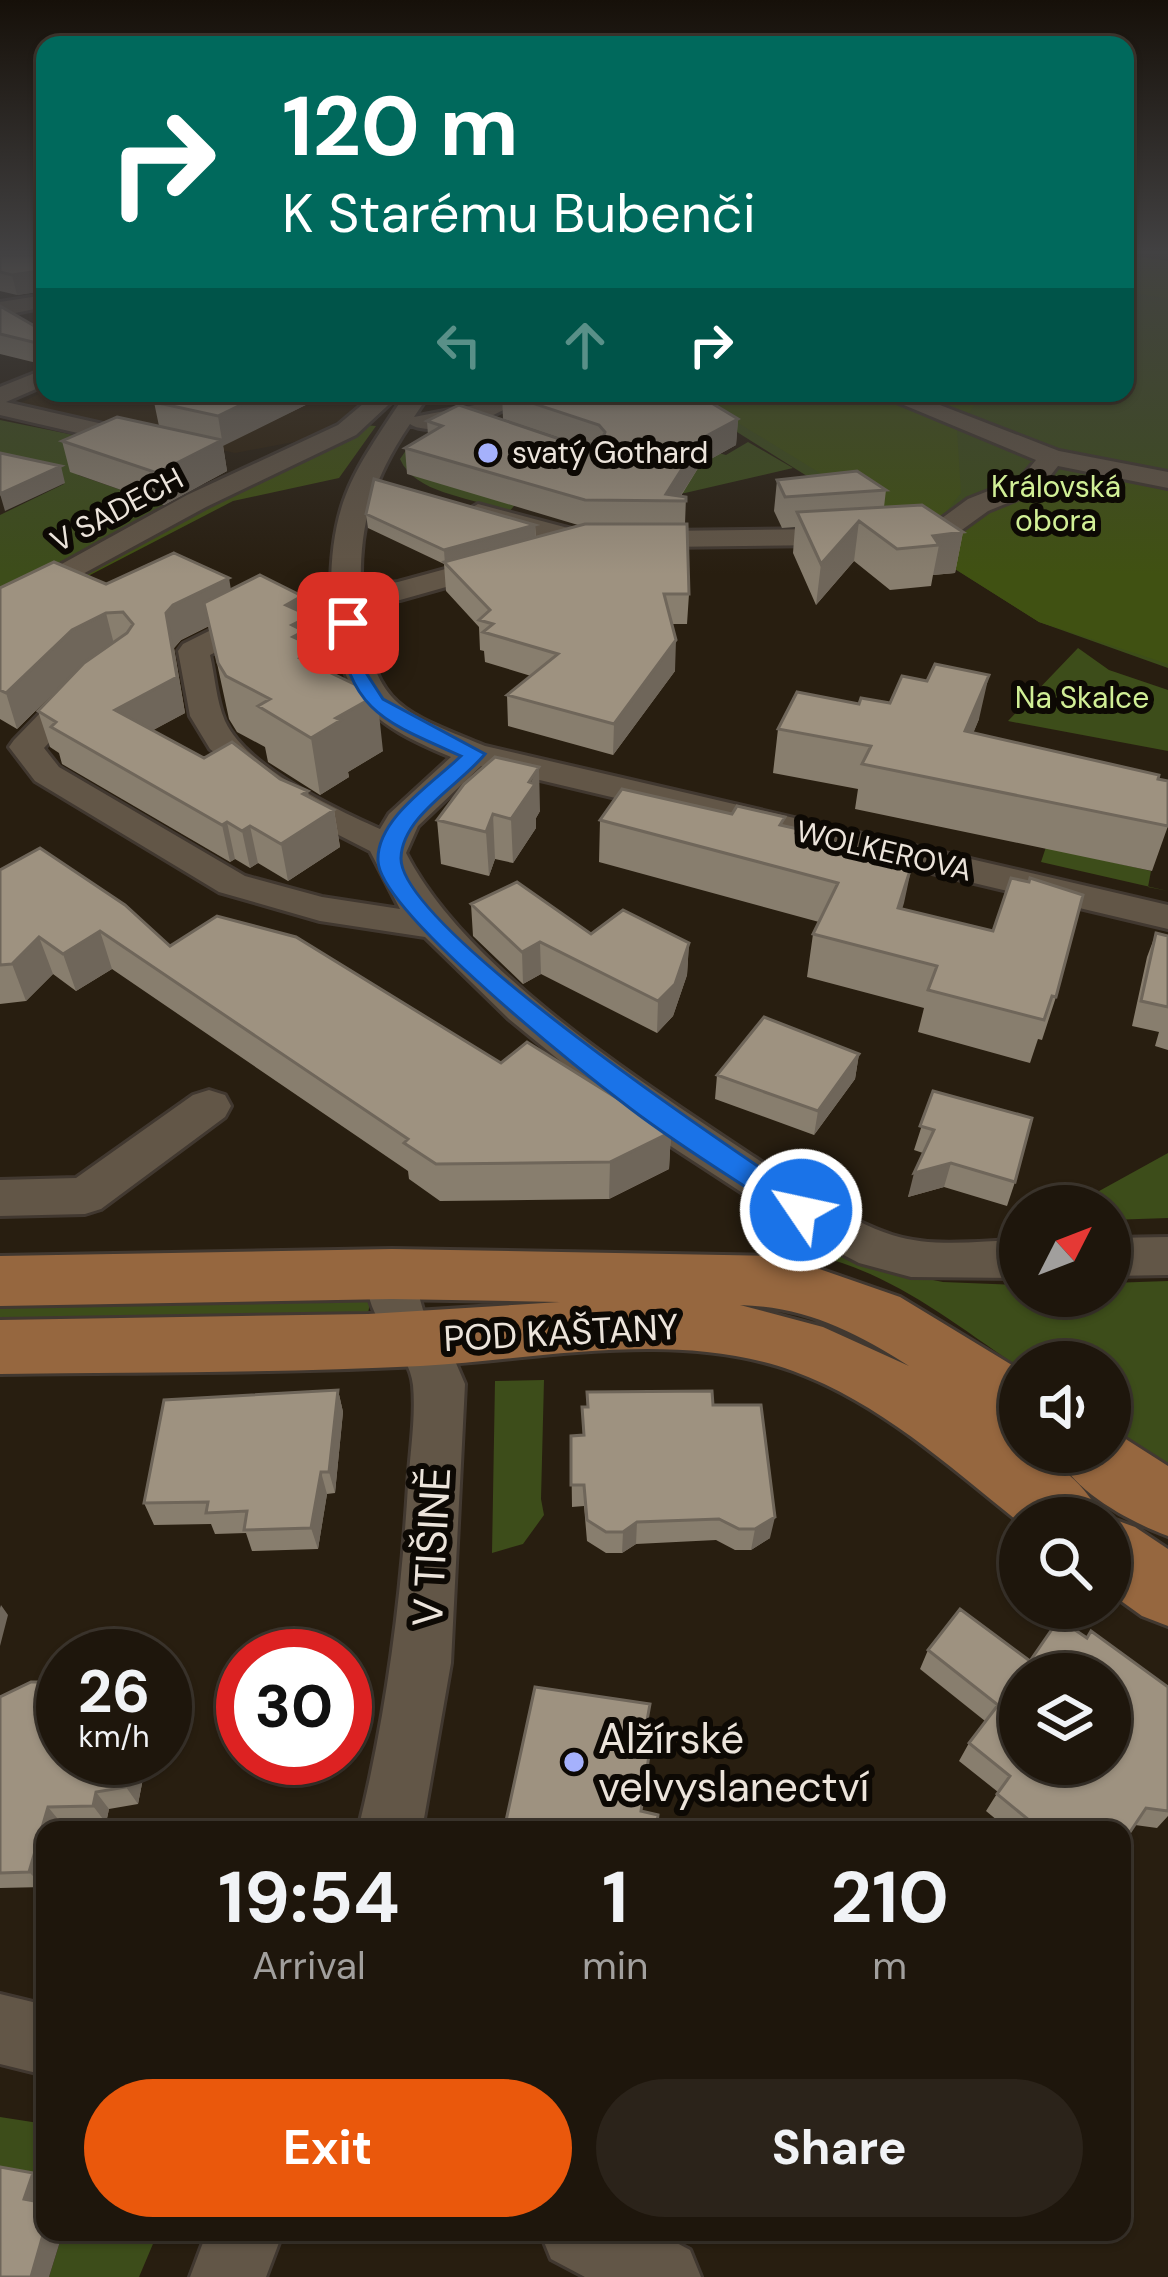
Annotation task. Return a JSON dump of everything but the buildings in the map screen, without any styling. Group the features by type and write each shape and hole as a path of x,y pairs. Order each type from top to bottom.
{"main road":[{"name":"POD KAŠTANY","path":"0,1281 392,1274 749,1277 815,1288 874,1311 999,1392"},
{"name":"POD KAŠTANY","path":"0,1348 414,1339 684,1325 766,1335 871,1377 963,1438 1040,1497"},
{"path":"1121,1473 1168,1504"},
{"path":"1131,1565 1168,1591"}],"street":[{"path":"0,396 36,380"},
{"name":"V SADECH","path":"0,610 265,467 321,447 382,402"},
{"name":"WOLKEROVA","path":"412,402 366,475 351,518 350,657 366,692 390,714 474,754 1168,917"},
{"path":"396,428 465,405 524,402"},
{"path":"910,402 1052,457 1168,480"},
{"path":"465,405 501,431"},
{"path":"0,408 171,446"},
{"path":"218,457 265,467"},
{"path":"389,844 355,832 256,772 218,739 208,720 194,650 282,606 400,591 582,540 902,536 942,531 978,506 1030,484 1052,457"},
{"path":"366,475 397,486"},
{"path":"453,504 582,540"},
{"path":"122,659 80,688 26,747 47,774 232,884 320,909 432,926"},
{"path":"474,754 402,822 389,844 394,875 432,926 641,1102 801,1210 876,1249 940,1260 999,1259"},
{"path":"0,1198 86,1196 209,1106"},
{"path":"1131,1257 1168,1256"},
{"name":"V TIŠINĚ","path":"392,1274 395,1312 432,1363 439,1384 432,1600 412,1742 392,1821"},
{"path":"0,2030 36,2038"},
{"path":"227,2277 241,2241"},
{"path":"595,2241 663,2277"}],"shaded area":[{"path":"36,395 36,402 372,402 304,440 235,453 18,404"}],"green space":[{"name":"Královská obora","path":"1134,361 1168,361 1168,668 1039,622 689,402 1134,402"},
{"path":"704,402 977,402 957,431 961,493 942,517 905,525"},
{"path":"0,420 128,446 78,475 173,508 0,598 0,515 64,484 0,469"},
{"path":"594,420 726,455 748,442 793,468 685,493 519,500 508,513 419,481 400,459 409,446 550,443"},
{"path":"362,425 376,426 339,478 233,501 63,589 55,584 290,468"},
{"path":"1081,480 1168,486 1168,664 1039,622 916,544 1001,505"},
{"name":"Na Skalce","path":"1078,648 1109,670 1168,690 1168,751 1008,721"},
{"path":"1046,847 1151,871 1148,886 1041,862"},
{"path":"1168,1153 1168,1218 1131,1219 1131,1185 1110,1185"},
{"path":"797,1216 893,1272 943,1282 999,1284 999,1317 1131,1317 1131,1282 1168,1281 1168,1467 1131,1442 1131,1341 999,1341 999,1354 928,1305 868,1273 799,1252 759,1246"},
{"path":"358,1293 370,1302 368,1314 0,1329 0,1300"},
{"path":"544,1380 544,1515 523,1544 492,1553 495,1381"},
{"path":"0,2117 36,2123 36,2178 0,2171"},
{"path":"60,2241 154,2241 139,2277 49,2277"}],"place":[{"name":"svatý Gothard","path":"488,453"},
{"name":"Alžírské velvyslanectví","path":"574,1762"}],"route":[{"path":"348,623 354,668 376,703 411,726 474,754 394,833 389,864 402,889 461,954 641,1102 801,1210"}]}
